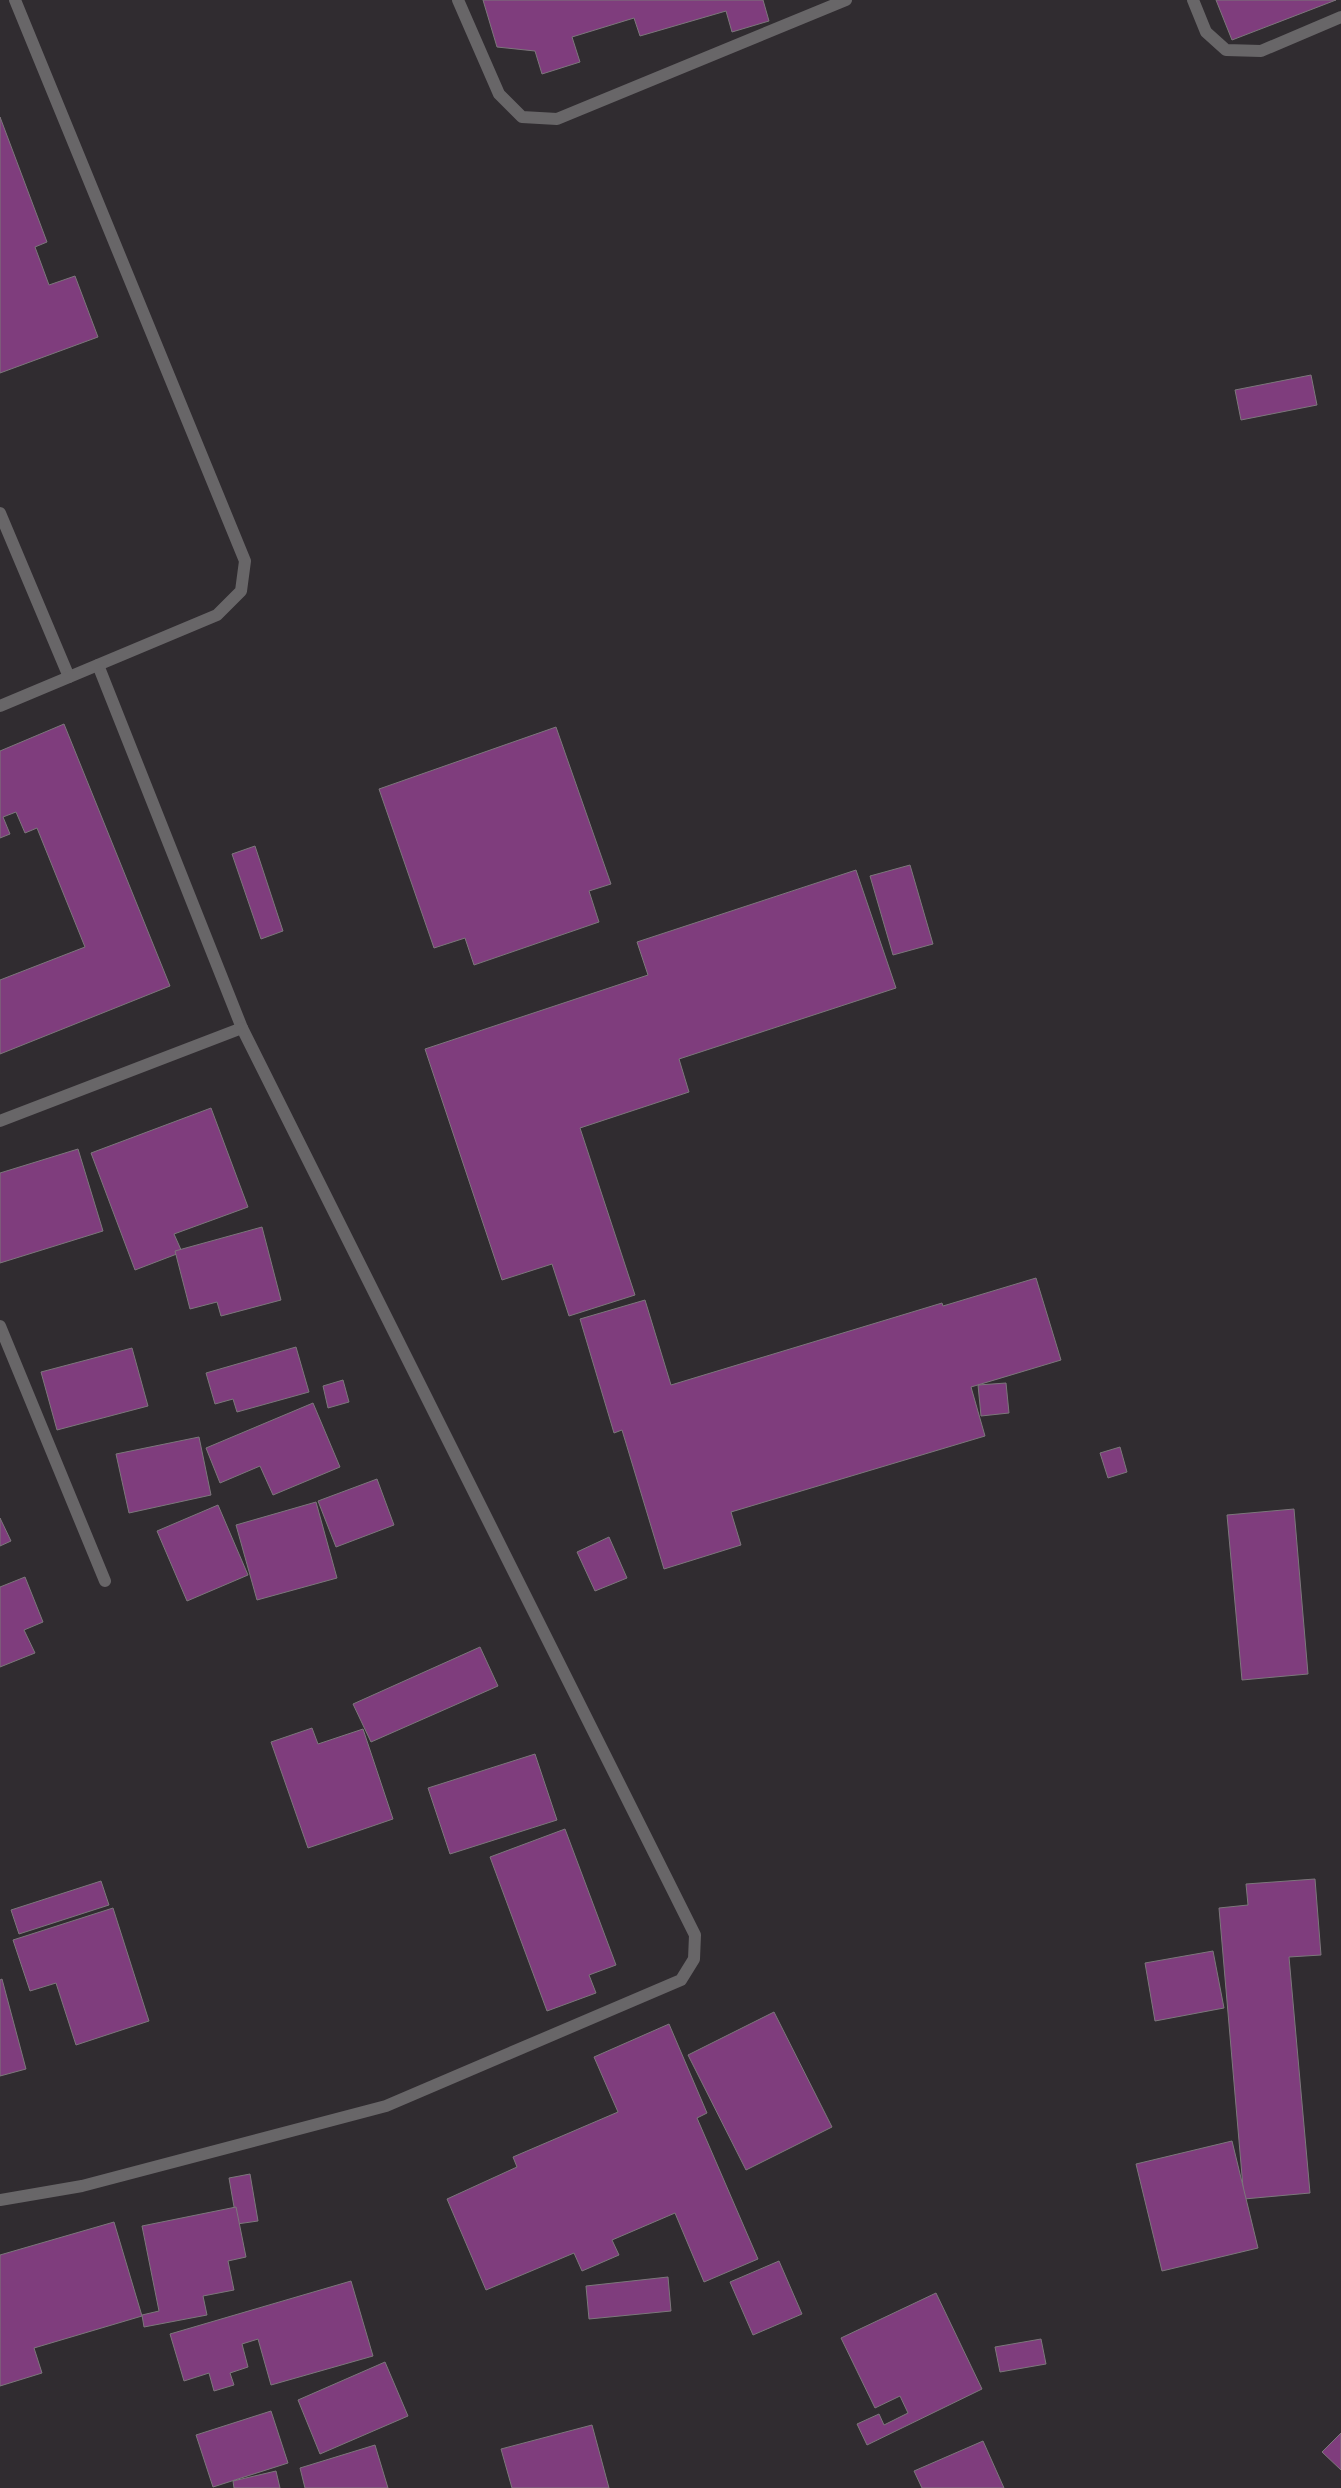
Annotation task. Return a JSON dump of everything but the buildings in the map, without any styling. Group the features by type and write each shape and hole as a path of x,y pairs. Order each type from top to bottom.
{"street":[{"path":"0,706 217,615 241,591 245,561 15,0"},
{"path":"458,0 498,94 522,117 557,119 846,0"},
{"path":"1193,0 1206,32 1226,50 1261,51 1341,17"},
{"path":"0,513 69,676"},
{"path":"0,2200 82,2186 386,2106 680,1980 694,1959 695,1935 242,1028 98,664"},
{"path":"0,1121 242,1028"},
{"path":"0,1326 105,1581"}]}
